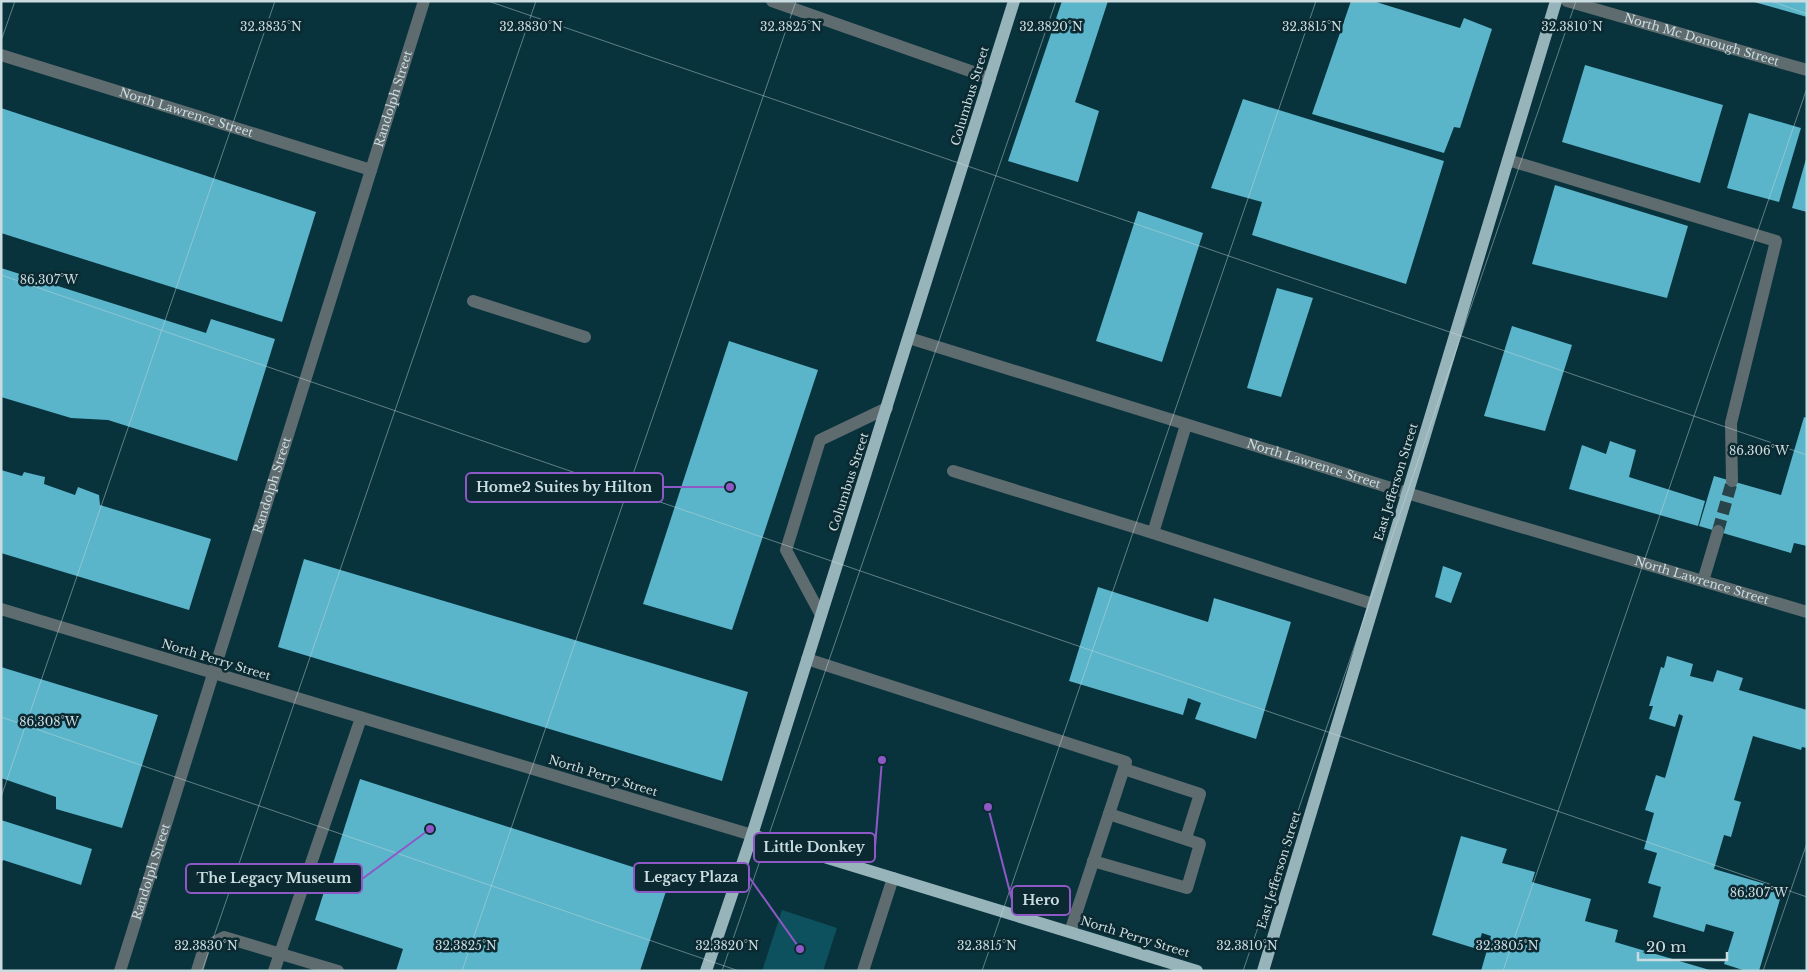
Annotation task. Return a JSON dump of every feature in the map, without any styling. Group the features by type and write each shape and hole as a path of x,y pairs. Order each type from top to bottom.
{"main road":[{"name":"Columbus Street","path":"706,971 752,835 1014,1"},
{"name":"East Jefferson Street","path":"1262,971 1556,1"},
{"name":"North Perry Street","path":"752,835 1197,971"}],"street":[{"name":"Randolph Street","path":"120,971 424,1"},
{"path":"772,1 990,78"},
{"name":"North Mc Donough Street","path":"1567,1 1807,70"},
{"name":"North Lawrence Street","path":"1,55 371,170"},
{"path":"1508,160 1776,241 1732,423 1732,481"},
{"path":"474,301 586,337"},
{"name":"North Lawrence Street","path":"909,338 1186,425 1807,612"},
{"path":"821,614 786,550 820,440 887,408"},
{"path":"1153,533 1186,425"},
{"path":"952,471 1373,604"},
{"path":"1703,581 1718,531"},
{"name":"North Perry Street","path":"1,609 752,835"},
{"path":"807,659 1125,765 1200,794 1186,838"},
{"path":"274,971 361,718"},
{"path":"1070,932 1125,765"},
{"path":"1094,861 1187,888 1200,844 1109,814"},
{"path":"863,971 893,878"},
{"path":"196,971 204,948 224,937 338,971"}],"shaded area":[{"path":"1,1 1807,1 1807,971 1,971"},
{"path":"782,910 837,928 823,971 762,971"}],"building":[{"path":"1062,1 1108,1 1075,102 1099,111 1078,182 1008,161"},
{"path":"1351,1 1373,1 1460,28 1464,18 1492,29 1460,128 1454,127 1444,153 1312,114"},
{"path":"1807,1 1807,17 1754,2"},
{"path":"1585,65 1723,105 1700,183 1562,142"},
{"path":"1243,99 1444,161 1406,284 1252,235 1262,202 1211,188"},
{"path":"1,108 316,212 282,322 1,233"},
{"path":"1749,113 1801,128 1779,202 1727,188"},
{"path":"1807,159 1807,212 1792,208"},
{"path":"1555,185 1688,226 1667,298 1532,264"},
{"path":"1138,211 1203,233 1162,362 1096,341"},
{"path":"1,268 206,333 211,319 275,339 237,461 108,420 71,418 1,397"},
{"path":"1277,288 1313,298 1281,397 1247,388"},
{"path":"1512,326 1572,345 1545,431 1484,416"},
{"path":"729,341 818,370 732,630 643,604"},
{"path":"1804,417 1807,418 1807,546 1794,543 1791,553 1699,526 1714,476 1781,495"},
{"path":"1610,441 1636,450 1629,477 1705,501 1698,526 1569,489 1582,445 1606,454"},
{"path":"1,470 22,476 24,472 45,477 44,484 75,495 78,487 99,495 100,505 211,539 189,610 1,553"},
{"path":"304,559 748,692 722,781 278,647"},
{"path":"1443,566 1462,573 1451,603 1435,597"},
{"path":"1098,587 1208,622 1214,598 1291,622 1256,739 1195,719 1201,703 1188,698 1183,715 1069,681"},
{"path":"1667,656 1693,664 1690,676 1713,682 1717,670 1743,678 1739,690 1807,710 1807,748 1802,747 1801,750 1753,736 1734,800 1741,802 1731,837 1724,835 1714,869 1783,889 1759,971 1746,971 1724,964 1734,932 1706,924 1704,932 1653,917 1661,887 1648,883 1657,853 1644,849 1654,813 1645,810 1656,775 1665,778 1683,716 1679,714 1675,727 1649,719 1653,706 1649,706 1661,667 1664,668"},
{"path":"1,667 158,715 122,828 56,809 56,797 1,778"},
{"path":"360,779 670,879 640,971 396,971 403,949 315,920"},
{"path":"1,820 92,849 81,885 3,860 1,864"},
{"path":"1461,836 1507,849 1502,863 1535,872 1532,882 1591,899 1585,921 1618,930 1615,942 1713,971 1481,971 1491,936 1482,933 1477,949 1432,935"}],"tunnel":[{"path":"1718,531 1732,481"}],"place":[{"name":"Home2 Suites by Hilton","path":"730,487"},
{"name":"Little Donkey","path":"882,760"},
{"name":"Hero","path":"988,807"},
{"name":"The Legacy Museum","path":"430,829"},
{"name":"Legacy Plaza","path":"800,949"}]}
